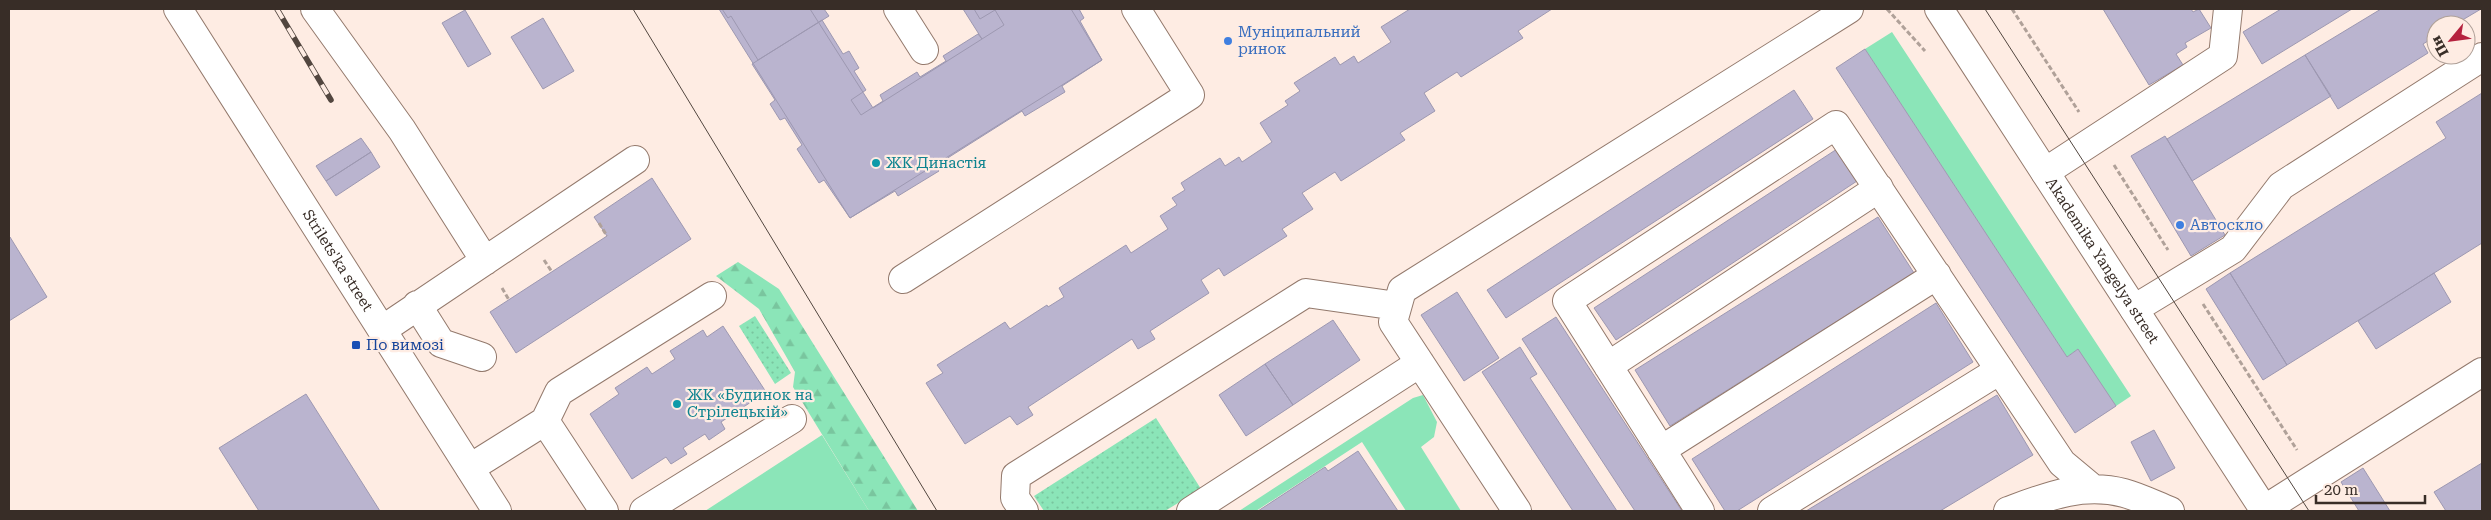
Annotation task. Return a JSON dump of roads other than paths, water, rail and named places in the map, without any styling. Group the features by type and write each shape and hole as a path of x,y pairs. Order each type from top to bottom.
{"main road":[{"name":"Strilets'ka street","path":"178,9 497,511"},
{"path":"315,9 402,130 485,261"},
{"path":"898,9 924,50"},
{"path":"902,278 1190,95 1136,9"},
{"path":"1517,511 1393,322 1402,290 1849,9"},
{"name":"Akademika Yangelya street","path":"1940,9 2264,511"},
{"path":"2045,172 2223,56 2228,9"},
{"path":"2134,309 2233,249 2281,186 2482,57"},
{"path":"1700,511 1567,301 1836,125 2062,463 2092,488"},
{"path":"382,330 635,160"},
{"path":"1608,366 1879,188"},
{"path":"1661,450 1937,275"},
{"path":"1024,511 1016,498 1016,476 1306,293 1397,306"},
{"path":"470,468 545,421 559,392 712,296"},
{"path":"417,305 441,343 482,357"},
{"path":"1191,511 1420,363"},
{"path":"1772,511 2000,370"},
{"path":"2264,511 2482,372"},
{"path":"644,511 792,419"},
{"path":"545,421 604,511"},
{"path":"2008,511 2061,492 2092,488 2124,493 2170,511"}],"tram line":[{"path":"633,9 937,511"},
{"path":"1985,9 2309,511"}],"railway":[{"path":"277,9 331,100"}],"place":[{"name":"Муніципальний ринок","path":"1228,41"},
{"name":"ЖК Династія","path":"876,163"},
{"name":"Автоскло","path":"2180,225"},
{"name":"По вимозі","path":"356,345"},
{"name":"ЖК «Будинок на Стрілецькій»","path":"677,404"}]}
